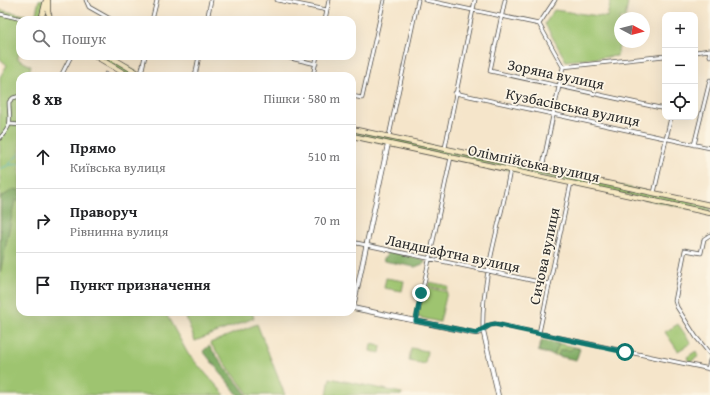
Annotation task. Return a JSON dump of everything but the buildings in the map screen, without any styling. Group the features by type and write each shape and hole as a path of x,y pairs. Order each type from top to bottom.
{"main road":[{"path":"42,16 47,0"},
{"path":"47,0 50,16"},
{"path":"101,60 122,72"},
{"path":"115,60 134,72"},
{"name":"Олімпійська вулиця","path":"356,130 710,205"},
{"path":"388,144 389,136"},
{"name":"Олімпійська вулиця","path":"356,137 710,213"},
{"path":"540,177 542,169"}],"street":[{"path":"86,0 89,7 105,16"},
{"path":"153,16 156,0"},
{"path":"208,16 211,0"},
{"path":"277,0 327,10"},
{"path":"326,16 329,0"},
{"path":"356,97 362,98 384,0"},
{"path":"389,136 418,0"},
{"path":"425,0 539,24 563,67 542,169"},
{"path":"445,148 455,93 476,0"},
{"name":"Зоряна вулиця","path":"505,0 490,71 662,108"},
{"path":"539,24 556,0"},
{"path":"0,14 16,18"},
{"path":"698,52 710,50 710,56"},
{"path":"563,67 662,56"},
{"path":"63,72 69,60"},
{"path":"142,72 144,60"},
{"path":"196,72 198,60"},
{"path":"298,60 316,64"},
{"path":"314,72 317,60"},
{"path":"694,145 710,80"},
{"name":"Кузбасівська вулиця","path":"455,93 710,148"},
{"path":"0,138 8,129 10,124 9,102 16,97"},
{"path":"654,194 670,120"},
{"path":"10,124 16,125"},
{"path":"356,290 388,144"},
{"path":"416,321 451,157"},
{"path":"498,395 483,330 482,319 488,271 510,170"},
{"name":"Сичова вулиця","path":"539,333 571,183"},
{"path":"710,235 704,239 701,253 686,250 675,301 676,307 696,337 710,354"},
{"name":"Ландшафтна вулиця","path":"356,243 549,284"},
{"path":"356,309 474,333 478,333 490,325 495,324 709,369 710,360"}],"green space":[{"path":"39,0 46,0 42,16 35,16"},
{"path":"611,0 628,3 626,12 614,12 614,48 619,48 617,56 566,61 545,24 554,10 607,17"},
{"path":"0,10 30,16 16,16 16,60 20,60 31,66 29,72 16,72 16,316 167,316 188,354 225,395 0,395 0,77 7,65 0,59"},
{"path":"102,60 116,60 136,72 122,72"},
{"path":"356,130 710,205 710,213 356,137"},
{"path":"16,189 16,200 0,274 1,197"},
{"path":"387,252 422,259 425,263 415,267 384,261 382,259 386,257"},
{"path":"386,278 404,281 402,291 384,288"},
{"path":"429,282 448,286 447,290 428,286"},
{"path":"424,287 447,292 440,322 417,317"},
{"path":"186,316 253,316 254,318 195,341"},
{"path":"257,324 285,395 249,395 210,343"},
{"path":"678,324 691,343 678,351 665,332"},
{"path":"542,340 579,348 577,359 539,352 538,351"},
{"path":"542,340 559,344 554,355 538,351"},
{"path":"371,344 381,346 380,353 370,351"},
{"path":"209,346 247,395 238,395 203,351"},
{"path":"574,347 580,349 576,360 558,356 560,350 571,350"},
{"path":"411,348 427,351 425,364 409,361"},
{"path":"696,351 699,356 690,362 687,357"},
{"path":"330,378 402,393 401,395 327,395"}],"waterway":[{"path":"9,164 16,157"},
{"path":"0,169 9,165 16,164"}],"route":[{"path":"421,293 416,321 476,333 492,324 495,324 625,352"}]}
